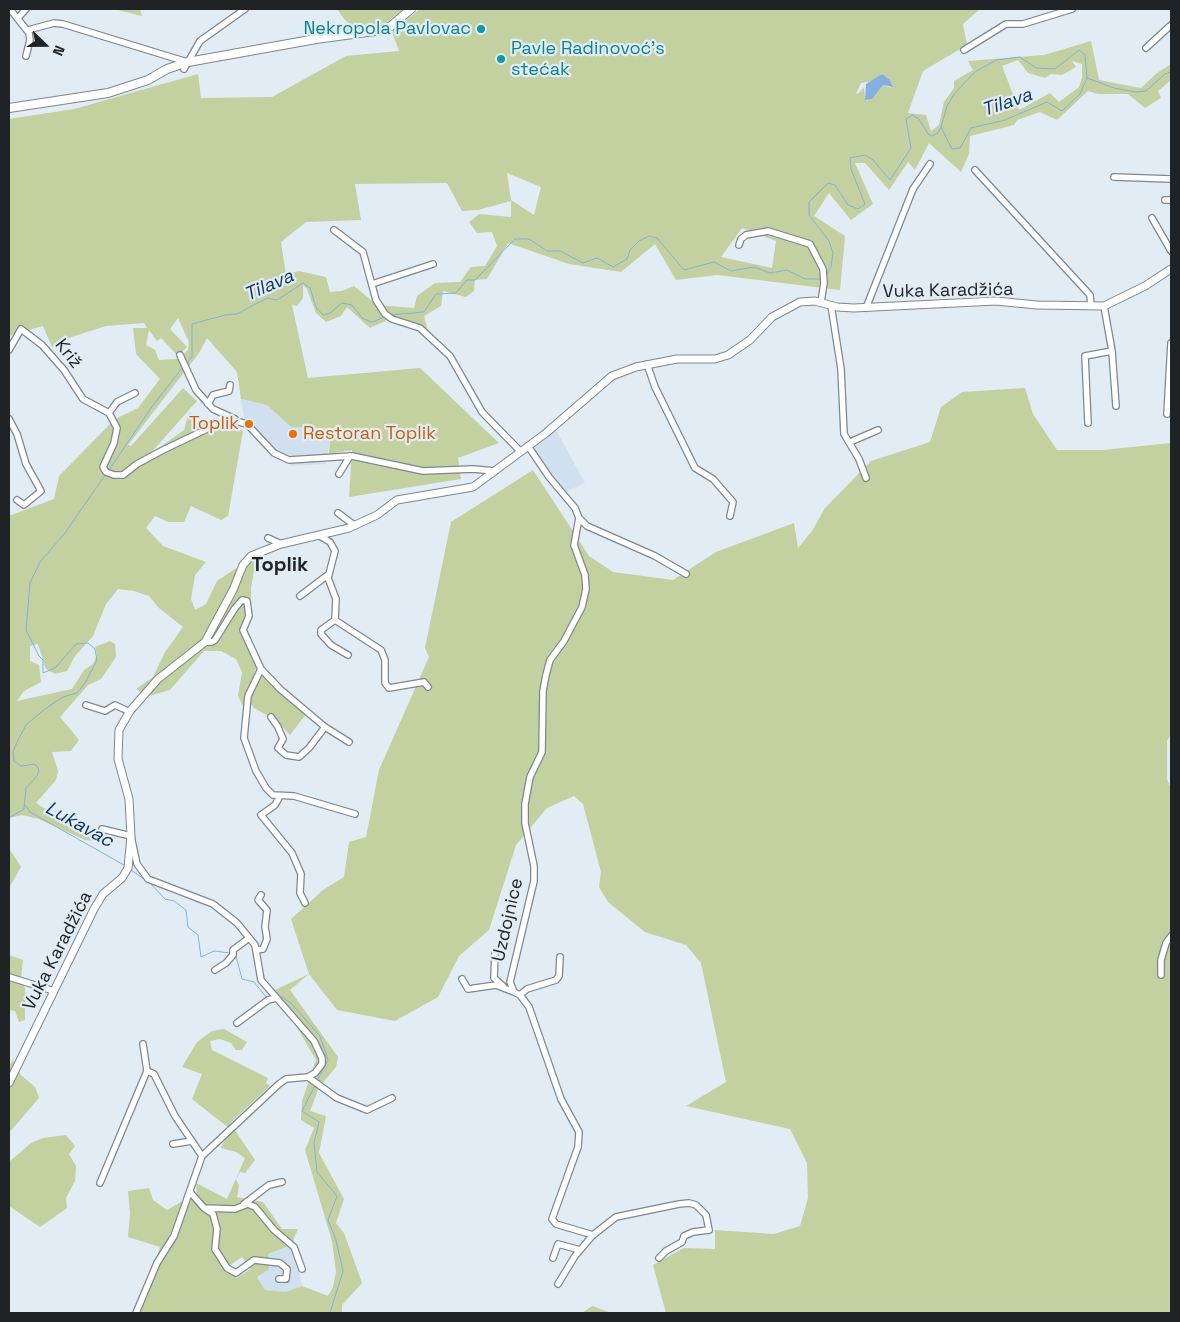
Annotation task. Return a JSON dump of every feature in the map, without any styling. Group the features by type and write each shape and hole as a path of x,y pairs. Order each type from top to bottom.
{"main road":[{"path":"9,108 108,93 148,80 167,70 316,39 374,32 391,26 411,9"}],"street":[{"path":"10,9 28,30 30,40 26,56"},
{"path":"18,18 26,9"},
{"path":"28,30 54,23 62,24 186,66 200,41 244,9"},
{"path":"964,50 1006,24 1017,25 1072,9"},
{"path":"1146,48 1171,25"},
{"name":"Vuka Karadžića","path":"866,308 914,189 930,164"},
{"path":"975,170 1087,291 1091,299 1091,306"},
{"path":"1114,177 1171,179"},
{"path":"1152,218 1171,251"},
{"path":"334,230 363,252 376,300 387,315 415,324 450,356 474,402 491,423 520,451"},
{"path":"739,246 743,237 772,231 813,247 824,277 821,302"},
{"path":"372,284 433,264"},
{"name":"Vuka Karadžića","path":"9,1083 103,894 125,874 129,863 128,799 118,759 119,730 130,712 158,679 205,642 230,597 243,566 251,556 281,544 320,536 354,525 377,516 397,500 472,487 528,446 612,376 647,364 687,357 721,358 744,345 772,317 787,308 805,301 866,308 996,301 1037,305 1104,306 1145,286 1171,269"},
{"path":"831,305 841,369 844,434 859,459 866,478"},
{"path":"1104,306 1112,351 1116,406"},
{"name":"Križ","path":"9,350 21,329 42,345 64,370 83,399 109,413"},
{"path":"1167,414 1171,343"},
{"path":"1088,423 1085,356 1112,351"},
{"path":"180,355 196,390 208,404 218,413 247,424 274,453 289,460 350,456 423,471 473,469 496,471"},
{"path":"647,364 695,468 713,479 733,502 730,516"},
{"path":"208,404 214,395 229,391 230,385"},
{"path":"135,393 117,402 109,413 117,428 114,443 103,467 107,473 123,475 137,464 207,428 231,420 239,421"},
{"path":"10,423 26,464 41,491 24,505 17,500"},
{"path":"850,442 878,430"},
{"path":"528,446 549,477 575,508 579,518 587,526 655,556 686,574"},
{"path":"339,474 350,456"},
{"path":"334,467 342,468"},
{"path":"338,513 354,525"},
{"name":"Uzdojnice","path":"579,518 574,545 585,575 586,596 572,627 550,660 546,675 543,691 542,752 530,777 525,804 524,823 534,866 534,881 510,977 517,993 529,1007 561,1099 579,1132 578,1147 552,1219 556,1224 593,1235"},
{"path":"320,536 330,542 334,551 329,574 336,599 334,620 321,630 321,634 331,645 348,655"},
{"path":"268,538 281,544"},
{"path":"300,596 329,574"},
{"name":"Vuka Karadžića","path":"205,642 215,640 235,608 245,599 249,616 244,630 261,668 280,688 325,727 349,742"},
{"path":"334,620 381,650 385,660 384,684 389,688 424,682 428,687"},
{"path":"261,668 248,696 244,738 256,771 266,788 273,795 294,796 355,814"},
{"path":"86,705 105,711 115,705 130,712"},
{"path":"271,718 278,727 283,739 278,748 286,755 299,757 309,748 325,727"},
{"path":"280,796 275,805 260,815 292,853 300,874 300,893 305,903"},
{"path":"102,829 130,836"},
{"name":"Vuka Karadžića","path":"130,836 137,864 148,879 213,904 237,923 249,938 257,950 261,980 321,1052 320,1069 308,1077"},
{"path":"257,950 263,949 267,939 265,927 267,910 258,900 261,895"},
{"path":"1161,975 1161,960 1166,943 1171,936"},
{"path":"215,970 226,963 233,955 233,950 249,938"},
{"path":"495,952 494,978 504,987"},
{"path":"462,979 468,989 496,985 517,993 556,980 560,972 560,957"},
{"path":"9,977 54,991"},
{"path":"237,1023 268,1000 276,998"},
{"path":"100,1183 147,1071 143,1044"},
{"path":"147,1071 154,1074 175,1116 202,1156"},
{"path":"136,1313 157,1263 174,1236 202,1156 279,1084 286,1079 308,1077 337,1098 367,1110 392,1098"},
{"path":"173,1144 192,1141"},
{"path":"204,1208 235,1209 268,1185 282,1182"},
{"path":"190,1192 204,1208 213,1214 217,1229 216,1249 227,1268 236,1274 254,1260 280,1262 287,1269 286,1279 279,1279"},
{"path":"558,1284 580,1250 593,1235 616,1217 653,1211 679,1204 689,1203 696,1205 706,1215 709,1230 693,1232 684,1236 682,1242 666,1251 659,1258"},
{"path":"244,1204 255,1207 274,1230 294,1247 302,1269"},
{"path":"553,1258 558,1244 580,1250"}],"shaded area":[{"name":"Restoran Toplik","path":"241,399 267,405 291,427 340,429 330,439 326,464 291,466 267,449 246,429"},
{"path":"556,430 585,483 565,492 533,448"},
{"path":"293,1240 302,1286 286,1292 265,1290 257,1277 269,1268 268,1254 290,1245"}],"green space":[{"path":"114,9 140,9 142,16"},
{"path":"337,9 403,9 385,24 356,29 345,20"},
{"path":"420,9 980,9 963,24 967,45 923,71 908,113 926,115 931,131 939,125 944,102 954,88 954,81 973,70 968,61 1044,55 1091,41 1099,80 1141,88 1157,73 1171,64 1171,80 1158,91 1161,98 1145,108 1128,94 1098,94 1088,91 1057,120 1040,112 1017,120 1014,125 970,136 969,154 961,172 929,143 915,170 908,162 889,190 865,163 855,163 873,204 851,220 829,193 814,216 845,236 840,290 717,275 676,280 655,244 621,272 569,264 508,243 487,279 475,280 474,291 466,297 443,291 441,306 424,316 428,331 392,318 370,328 347,307 341,316 326,322 316,313 307,289 303,285 303,298 297,306 292,305 308,378 420,368 499,443 458,458 461,479 349,497 352,450 329,454 330,439 339,429 291,427 267,405 241,399 237,372 207,338 199,353 128,445 131,446 183,388 197,401 148,456 184,430 189,412 199,426 215,419 243,431 228,516 221,520 191,506 184,522 168,522 155,516 146,528 163,546 206,562 195,575 191,599 195,610 206,604 217,581 235,569 256,559 251,588 251,617 242,630 258,663 247,692 244,708 238,696 242,672 236,659 221,651 204,651 170,690 149,696 136,689 153,677 165,652 183,627 159,608 149,596 134,591 118,589 106,604 93,636 75,656 67,671 55,674 46,669 38,644 30,646 30,661 39,665 41,682 24,691 17,701 72,689 84,670 93,664 97,655 95,647 110,641 115,644 116,657 101,679 88,685 60,717 79,740 71,751 52,752 58,771 56,780 36,803 95,841 85,840 39,819 22,815 9,818 9,516 54,499 59,476 115,419 138,408 160,379 136,354 133,328 147,328 144,323 106,326 68,338 52,347 43,326 11,335 9,339 9,119 74,109 198,74 201,98 272,97 346,56 399,51 392,32","holes":["1018,60 1028,73 1045,78 1051,74 1062,75 1076,67 1072,61 1082,64 1082,78 1079,87 1059,102 1050,93 1019,110 1002,66","882,74 889,79 891,88 883,85 867,101 865,99 864,87 856,94 861,83 872,81","507,173 541,187 534,215 511,200","447,183 462,211 478,210 511,201 511,217 479,214 469,222 477,233 492,232 497,246 485,266 471,267 460,282 435,283 417,296 414,308 377,305 354,286 342,291 330,292 326,277 299,271 286,275 281,242 306,222 361,220 355,184","742,228 776,241 772,268 721,257","178,318 189,342 188,350 178,359 159,360 155,350 146,345 149,330 157,341 161,338 178,356 187,347 170,329"]},
{"path":"1025,388 1033,414 1057,450 1103,450 1171,443 1171,734 1167,741 1167,779 1171,789 1171,1313 666,1313 653,1265 684,1248 715,1249 715,1230 774,1234 800,1226 808,1198 807,1163 790,1129 686,1106 726,1082 701,963 686,945 645,932 608,902 599,887 601,872 583,804 574,796 547,808 516,845 489,930 459,956 438,997 395,1021 337,1010 309,974 291,919 323,890 344,877 349,842 366,837 379,770 429,657 425,648 451,522 533,470 589,556 613,572 673,580 716,552 794,523 798,548 812,531 825,508 871,461 930,442 941,407 962,392"},
{"path":"261,672 306,714 290,735 277,721 254,708 249,702"},
{"path":"9,848 21,867 9,888"},
{"path":"9,955 23,960 21,978 25,989 25,1020 19,1022 15,1011 9,1010"},
{"path":"309,974 290,990 338,1057 336,1067 319,1087 310,1111 326,1116 319,1153 344,1199 336,1223 344,1233 362,1283 342,1305 342,1313 137,1313 160,1247 128,1237 130,1213 128,1191 149,1188 153,1200 167,1210 192,1196 197,1196 196,1183 227,1199 245,1158 236,1152 221,1148 230,1129 192,1099 202,1074 182,1067 197,1042 212,1031 224,1029 247,1042 242,1050 236,1050 231,1043 220,1039 210,1041 212,1050 268,1078 266,1083 270,1086 230,1123 255,1160 245,1173 240,1172 236,1179 239,1186 237,1197 263,1202 282,1229 298,1229 291,1245 268,1254 269,1269 257,1277 265,1290 286,1292 302,1286 328,1296 333,1287 336,1272 332,1241 305,1150 314,1128 301,1120 302,1101 316,1060 275,990","holes":["242,1257 251,1269 237,1278 229,1266"]},
{"path":"13,1060 21,1075 35,1087 39,1098 9,1133 9,1066"},
{"path":"66,1135 75,1146 69,1154 76,1166 75,1181 66,1198 67,1208 40,1227 9,1206 9,1162 31,1143 43,1138"},
{"path":"593,1306 611,1313 582,1313"}],"water":[{"path":"882,74 889,79 893,87 883,85 872,99 865,100 866,84"}],"waterway":[{"name":"Tilava","path":"941,127 947,106 955,93 975,72 996,60 1020,57 1036,68 1055,69 1079,50 1085,55 1087,78"},
{"name":"Tilava","path":"826,275 831,267 833,253 829,241 809,215 809,202 828,183 835,185 848,205 858,209 865,204 851,169 850,158 865,155 873,160 890,180 911,148 906,119 912,115 919,119 928,134 932,136 938,133 941,127 952,149 960,148 971,128 1005,120 1047,102 1062,111 1080,94 1087,78 1114,88 1136,92 1146,91 1165,74 1171,72"},
{"name":"Tilava","path":"391,315 424,312 436,294 456,293 467,280 475,280 515,239 529,239 547,251 560,251 583,263 597,258 613,267 627,259 630,250 639,241 649,236 657,238 684,270 714,262 731,271 754,267 770,273 787,270 805,279 821,279"},
{"name":"Tilava","path":"187,363 192,357 192,324 225,315 237,314 267,298 277,300 303,283 310,288 316,307 323,315 330,313 342,303 352,305 362,318 372,322 385,317"},
{"name":"Tilava","path":"109,470 151,408 182,368"},
{"name":"Tilava","path":"9,818 24,809 26,788 37,776 39,770 35,764 21,766 14,761 13,752 26,725 63,697 77,693 85,683 97,660 95,649 88,643 76,644 55,668 43,673 43,660 39,656 26,630 30,583 40,562 65,533 105,475"},
{"name":"Lukavac","path":"25,805 30,812 124,865"},
{"name":"Lukavac","path":"131,870 144,879"},
{"name":"Lukavac","path":"148,881 165,899 174,901 186,910 188,927 198,935 201,957 214,951 230,953"},
{"name":"Lukavac","path":"236,956 242,979 254,982 267,998"},
{"name":"Lukavac","path":"278,995 290,1002 320,1036 328,1060 317,1081"},
{"name":"Lukavac","path":"316,1084 302,1111 319,1122 314,1143 317,1172 337,1196 328,1220 336,1240 343,1271 330,1313"}],"place":[{"name":"Nekropola Pavlovac","path":"481,29"},
{"name":"Pavle Radinovoć's stećak","path":"501,59"},
{"name":"Toplik","path":"249,424"},
{"name":"Restoran Toplik","path":"293,434"}],"district":[{"name":"Toplik","path":"280,566"}]}
